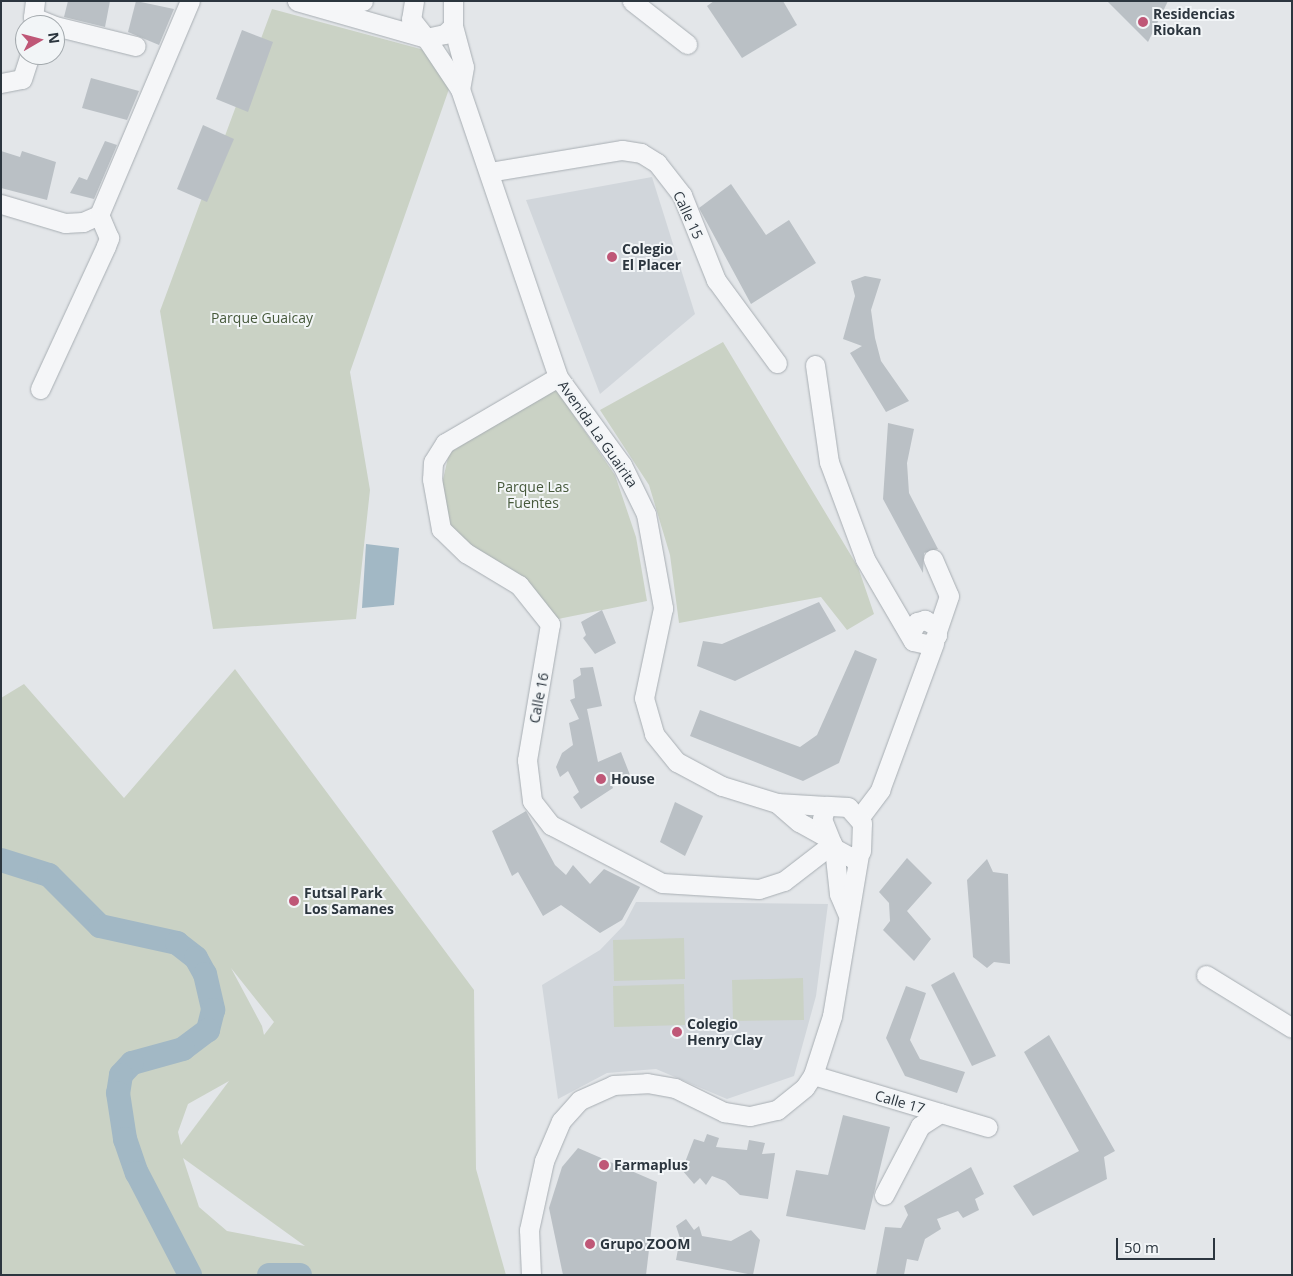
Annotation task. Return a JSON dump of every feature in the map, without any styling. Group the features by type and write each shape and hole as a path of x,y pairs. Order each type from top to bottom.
{"street":[{"path":"33,15 35,1"},
{"path":"1,204 65,223 83,222 99,215 190,1"},
{"path":"304,3 363,1"},
{"name":"Avenida La Guairita","path":"414,1 411,19 460,89 558,376 622,465 648,521 663,608 644,698 654,734 677,762 701,777 777,803 848,806 860,817"},
{"path":"632,1 687,44"},
{"path":"304,3 426,38"},
{"name":"Avenida La Guairita","path":"426,38 445,34 457,10"},
{"name":"Avenida La Guairita","path":"457,10 464,67 460,89"},
{"path":"65,28 136,46"},
{"path":"1,83 22,79 27,65"},
{"name":"Calle 15","path":"489,172 622,150 641,153 657,163 682,195 716,280 777,362"},
{"path":"40,389 109,238 99,215"},
{"path":"815,365 829,462 865,559 912,636 918,681"},
{"name":"Calle 16","path":"558,376 445,443 433,462 432,479 435,513 453,544 519,585 550,624 527,760 532,801 551,825 662,883 759,889 784,881 831,844"},
{"path":"531,1275 529,1230 544,1161 561,1121 580,1100 614,1085 647,1083 675,1088 724,1112 750,1116 789,1103 813,1075 832,1016 847,914 864,838 860,817 880,790 918,681 932,631 950,605 946,589 933,560"},
{"path":"912,636 917,622 932,631"},
{"name":"Avenida La Guairita","path":"777,803 799,822 852,858 859,855"},
{"path":"826,806 822,819 831,844 839,894 847,914"},
{"path":"1206,975 1292,1028"},
{"name":"Calle 17","path":"813,1075 987,1127"},
{"path":"884,1195 920,1126 940,1114"}],"shaded area":[{"name":"Colegio El Placer","path":"652,177 695,314 600,394 526,200"},
{"name":"Colegio Henry Clay","path":"636,902 828,904 816,996 794,1076 727,1099 656,1069 607,1073 558,1099 542,985 600,950 624,925"}],"green space":[{"name":"Parque Guaicay","path":"272,9 428,51 449,89 350,372 370,490 356,619 213,629 160,311"},
{"path":"723,342 858,567 874,614 847,630 821,597 679,623 670,555 649,485 600,410"},
{"name":"Parque Las Fuentes","path":"555,388 615,475 636,537 647,601 558,619 532,587 471,549 447,525 440,493 449,453"},
{"path":"235,669 474,990 476,1169 506,1275 1,1275 1,698 24,684 124,798","holes":["231,968 274,1022 264,1035 262,1026","229,1081 181,1145 178,1132 188,1104","183,1158 305,1246 227,1231 199,1207"]},
{"path":"684,938 685,979 614,981 613,940"},
{"path":"803,978 804,1020 733,1021 732,980"},
{"path":"684,984 685,1025 614,1027 613,986"}],"water":[{"path":"366,544 399,548 394,605 362,608"}],"building":[{"path":"68,1 110,1 105,27 65,17"},
{"path":"136,1 174,9 159,45 128,32"},
{"path":"714,1 783,1 797,25 742,58 707,6"},
{"name":"Residencias Riokan","path":"1107,1 1168,1 1148,42"},
{"path":"242,30 273,42 248,112 216,99"},
{"path":"91,78 139,91 127,120 82,108"},
{"path":"203,125 234,139 207,202 177,189"},
{"path":"105,141 117,145 94,199 70,193 79,177 87,180"},
{"path":"1,151 20,157 22,151 56,162 47,200 1,188"},
{"path":"731,184 766,235 789,220 816,263 751,304 699,208"},
{"path":"865,276 881,279 871,310 875,338 881,361 909,401 886,412 850,353 862,346 843,339 855,296 851,281"},
{"path":"888,423 914,429 907,463 909,493 938,549 924,553 923,573 883,499"},
{"path":"819,602 836,631 735,681 697,666 703,641 722,644"},
{"path":"602,610 616,643 595,654 583,638 586,635 581,622"},
{"path":"855,650 877,659 839,763 803,781 690,736 700,710 800,747 817,735"},
{"path":"593,667 602,706 587,709 598,762 621,752 630,775 611,783 613,788 581,809 573,797 579,792 568,771 560,777 556,767 562,753 573,745 569,723 579,719 570,700 575,698 573,680 581,675 580,668"},
{"path":"675,802 703,816 685,856 660,842"},
{"path":"526,811 555,865 566,875 573,865 590,884 604,869 640,887 622,920 600,933 561,905 543,916 518,872 512,876 492,831"},
{"path":"907,858 932,883 907,911 931,939 914,961 883,930 890,921 889,903 879,892"},
{"path":"987,859 993,872 1008,874 1010,964 994,962 987,968 973,957 967,880"},
{"path":"954,972 996,1056 972,1066 931,985"},
{"path":"906,986 926,993 910,1040 920,1059 965,1072 957,1093 905,1076 886,1038"},
{"path":"1049,1035 1115,1151 1104,1157 1107,1179 1033,1216 1013,1186 1079,1151 1024,1052"},
{"path":"843,1115 890,1127 865,1230 786,1216 796,1170 828,1175"},
{"path":"707,1134 719,1138 716,1147 747,1150 749,1140 765,1143 762,1154 775,1153 768,1199 740,1195 725,1181 712,1176 706,1185 700,1178 694,1184 682,1170 694,1139 704,1142"},
{"path":"578,1148 657,1182 646,1275 563,1275 549,1208 562,1167"},
{"path":"971,1167 984,1194 975,1199 979,1210 963,1218 958,1211 937,1219 941,1229 925,1239 918,1261 907,1259 904,1275 876,1275 885,1227 901,1228 908,1215 904,1206"},
{"path":"686,1219 694,1230 699,1226 702,1236 731,1241 751,1230 760,1240 753,1275 676,1260 680,1238 676,1226"}],"waterway":[{"path":"1,860 49,875 100,926 177,943 196,958 205,974 213,1010 208,1030 183,1049 132,1063 121,1075 118,1093 125,1139 137,1173 190,1275"},
{"path":"269,1275 300,1275"}],"place":[{"name":"Residencias Riokan","path":"1143,22"},
{"name":"Colegio El Placer","path":"612,257"},
{"name":"House","path":"601,779"},
{"name":"Futsal Park Los Samanes","path":"294,901"},
{"name":"Colegio Henry Clay","path":"677,1032"},
{"name":"Farmaplus","path":"604,1165"},
{"name":"Grupo ZOOM","path":"590,1244"}]}
